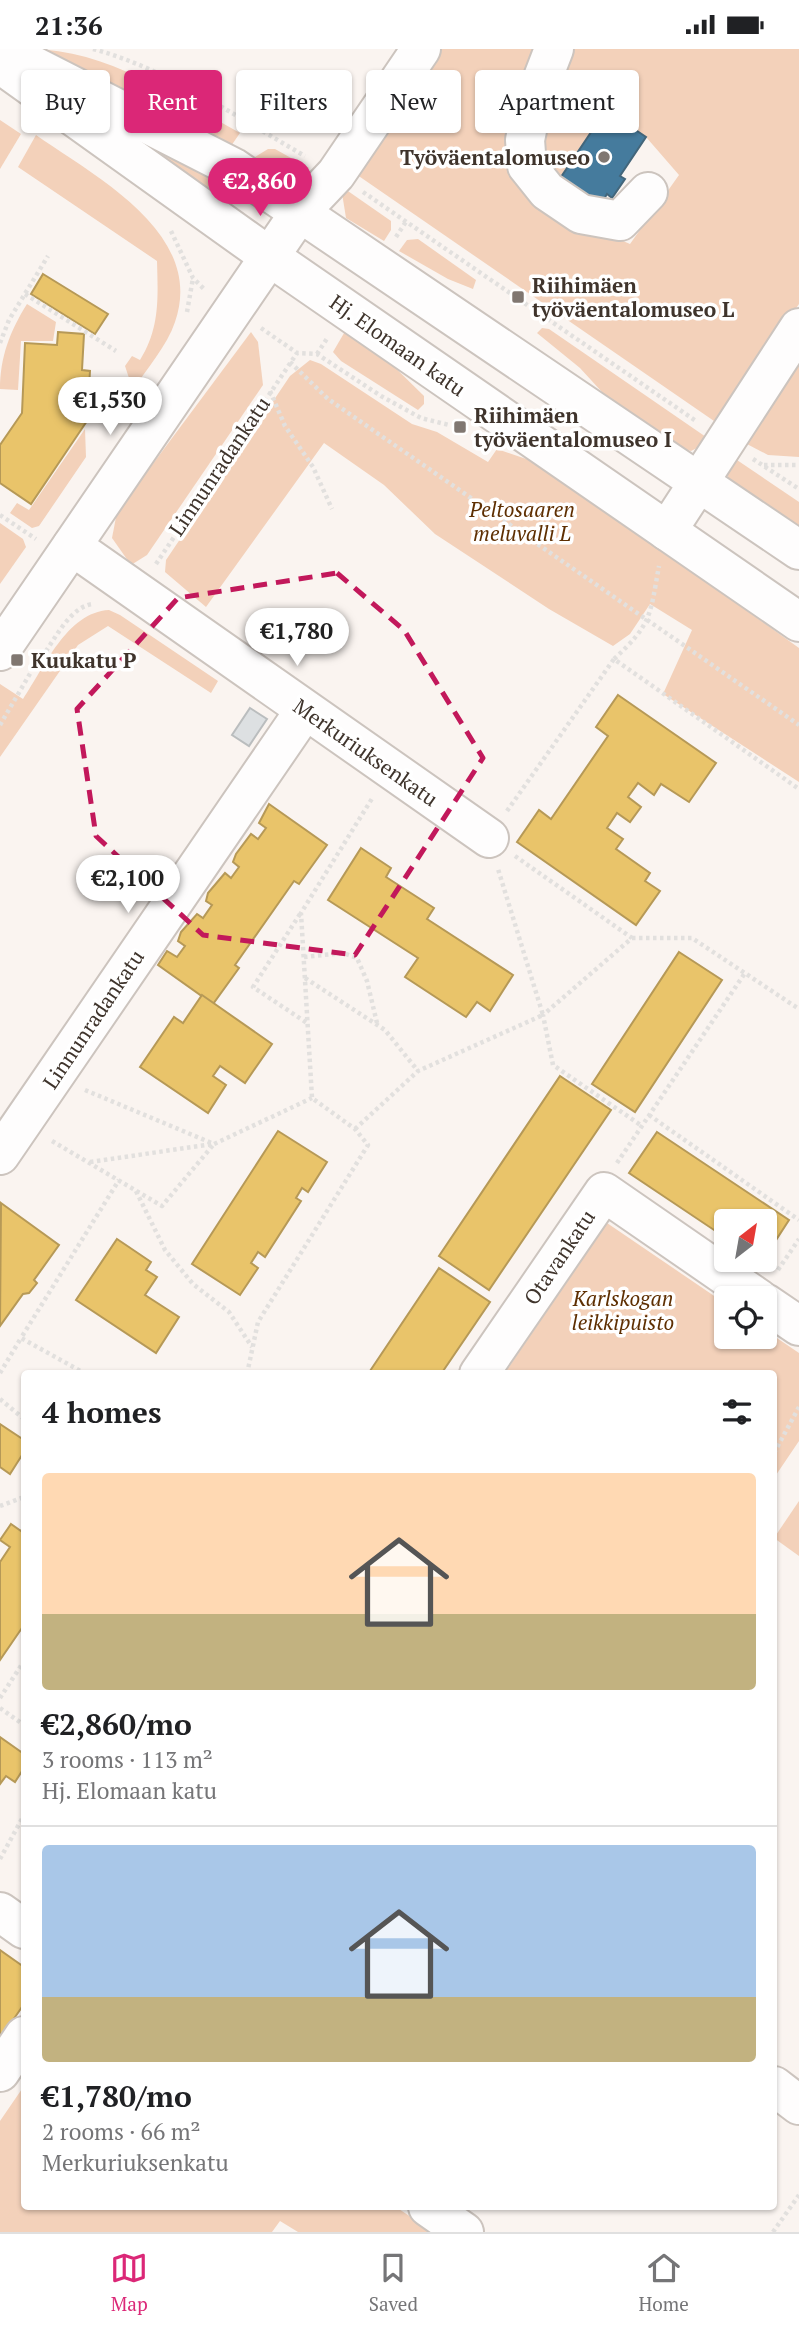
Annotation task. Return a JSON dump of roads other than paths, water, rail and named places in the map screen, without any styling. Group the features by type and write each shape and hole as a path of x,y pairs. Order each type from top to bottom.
{"street":[{"path":"1,49 180,138 234,168 799,550"},
{"path":"0,651 56,544 270,257 300,212 336,174 421,49"},
{"path":"554,49 532,106 525,140 527,166 547,191 581,214 620,221 648,192"},
{"name":"Hj. Elomaan katu","path":"0,64 270,257 799,622"},
{"path":"667,531 723,440 799,328"},
{"name":"Merkuriuksenkatu","path":"56,544 151,602 489,838"},
{"name":"Linnunradankatu","path":"0,1155 305,710"},
{"name":"Otavankatu","path":"482,1370 604,1192 740,1286"},
{"path":"777,1311 799,1326"},
{"path":"0,1912 21,1927"},
{"path":"0,2072 21,2040"},
{"path":"777,2088 799,2105"},
{"path":"432,2210 464,2232"}],"place":[{"name":"Työväentalomuseo","path":"604,157"},
{"name":"Riihimäen työväentalomuseo L","path":"518,297"},
{"name":"Riihimäen työväentalomuseo I","path":"460,427"},
{"name":"Kuukatu P","path":"17,660"}],"park label":[{"name":"Peltosaaren meluvalli L","path":"522,521"},
{"name":"Karlskogan leikkipuisto","path":"623,1310"}]}
